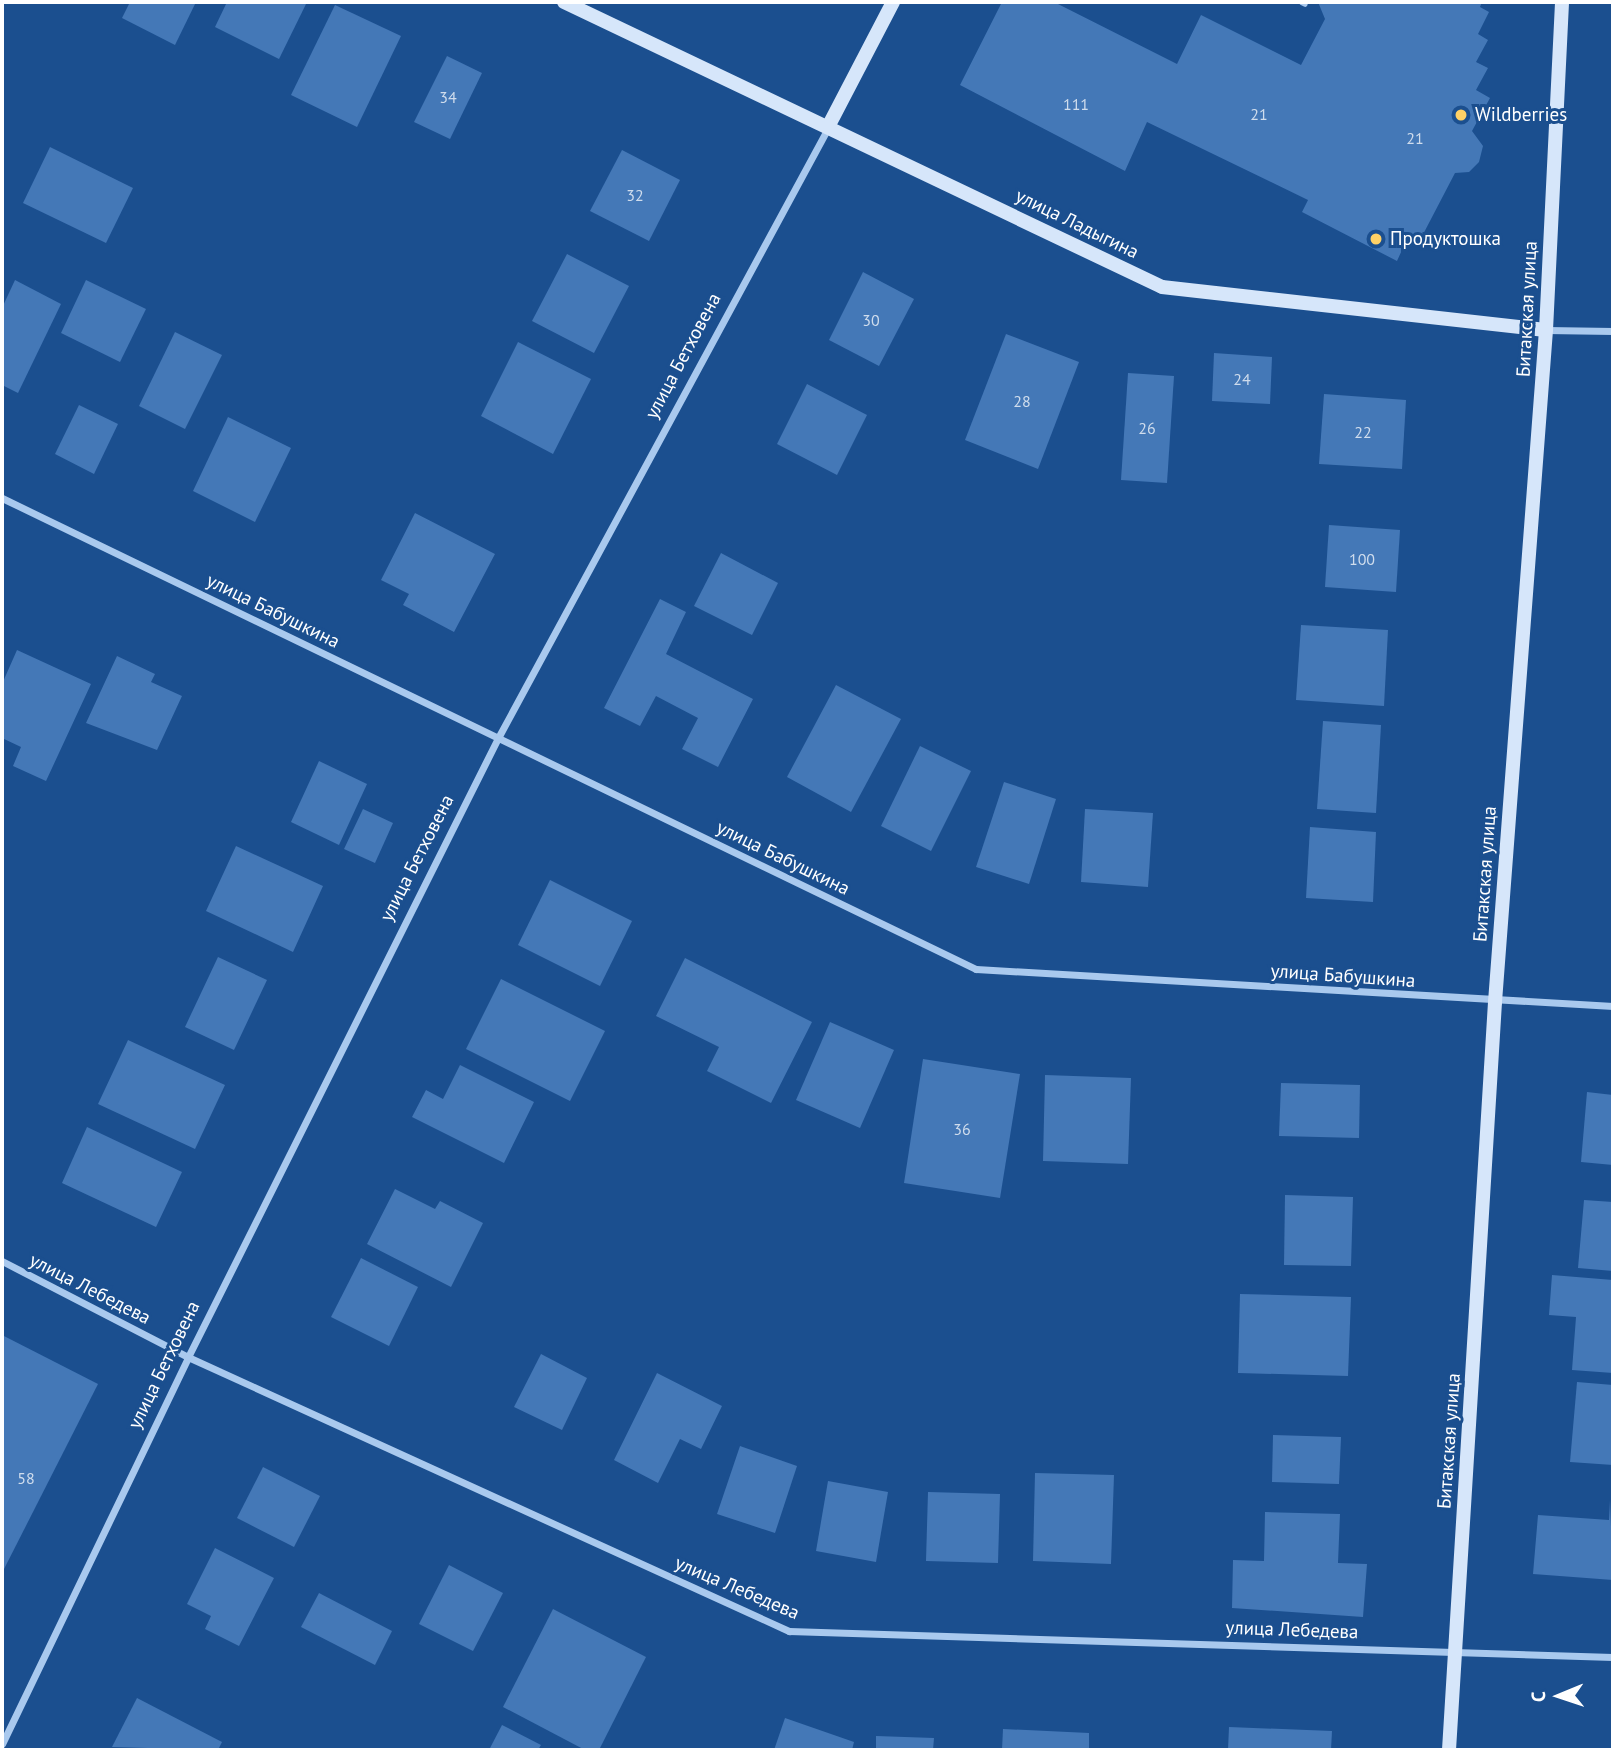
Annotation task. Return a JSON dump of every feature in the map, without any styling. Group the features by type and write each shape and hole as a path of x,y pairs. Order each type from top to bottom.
{"street":[{"name":"улица Ладыгина","path":"564,2 829,125 1162,287 1546,330 1613,331"},
{"name":"улица Бетховена","path":"2,1744 188,1357 498,738 893,2"},
{"name":"Битакская улица","path":"1449,1750 1495,1002 1546,330 1562,2"},
{"name":"улица Бабушкина","path":"2,498 976,969 1495,1002 1613,1006"},
{"name":"улица Лебедева","path":"2,1261 188,1357 789,1631 1613,1657"}],"building":[{"path":"130,2 196,2 175,45 122,18"},
{"path":"227,2 307,2 279,59 215,27"},
{"path":"1002,2 1054,2 1177,64 1201,15 1301,65 1325,19 1318,2 1482,2 1480,7 1489,12 1478,34 1488,40 1476,62 1488,68 1476,90 1490,98 1472,131 1483,146 1479,162 1469,172 1455,173 1418,244 1407,239 1397,261 1302,212 1308,200 1147,122 1125,171 960,85"},
{"path":"335,5 401,36 357,127 291,95"},
{"path":"447,56 482,73 450,139 414,122"},
{"path":"50,147 133,188 106,243 23,203"},
{"path":"622,150 680,180 649,241 590,211"},
{"path":"567,254 629,286 594,353 532,321"},
{"path":"863,272 914,299 879,366 829,340"},
{"path":"15,280 61,304 18,393 2,385 2,308"},
{"path":"86,280 146,309 120,362 61,333"},
{"path":"175,332 222,355 185,429 139,406"},
{"path":"1006,334 1079,362 1038,469 965,440"},
{"path":"518,342 591,379 553,454 481,416"},
{"path":"1214,353 1272,357 1270,404 1212,401"},
{"path":"1128,373 1174,376 1167,483 1121,480"},
{"path":"807,384 867,415 837,475 777,444"},
{"path":"1324,394 1406,400 1402,469 1319,464"},
{"path":"79,405 118,424 94,474 55,454"},
{"path":"228,417 291,448 255,522 193,491"},
{"path":"415,513 495,554 454,632 403,605 409,594 381,580"},
{"path":"1329,525 1400,530 1396,592 1325,587"},
{"path":"721,553 778,583 752,635 694,606"},
{"path":"660,599 686,612 666,654 753,699 718,767 682,749 698,718 656,696 640,726 604,708"},
{"path":"1301,625 1388,630 1384,706 1296,700"},
{"path":"17,650 91,684 46,781 13,766 21,747 2,738 2,684"},
{"path":"117,656 155,674 151,682 182,696 157,750 86,723"},
{"path":"836,685 901,719 851,812 787,777"},
{"path":"1323,721 1381,725 1376,813 1317,809"},
{"path":"920,746 971,771 931,851 881,826"},
{"path":"319,761 367,784 339,845 291,822"},
{"path":"1004,782 1056,799 1029,884 976,867"},
{"path":"363,809 393,823 375,863 344,849"},
{"path":"1085,809 1153,813 1148,887 1081,882"},
{"path":"1310,827 1376,832 1373,902 1306,898"},
{"path":"236,846 323,886 293,952 206,911"},
{"path":"550,880 632,921 600,986 518,945"},
{"path":"218,957 267,980 234,1050 185,1027"},
{"path":"685,958 812,1022 771,1103 707,1071 719,1047 656,1016"},
{"path":"501,979 605,1031 570,1101 466,1049"},
{"path":"830,1022 894,1050 860,1128 796,1100"},
{"path":"128,1040 225,1085 195,1149 98,1104"},
{"path":"923,1059 1020,1074 1000,1198 904,1183"},
{"path":"460,1065 534,1102 504,1163 412,1117 426,1090 443,1099"},
{"path":"1045,1075 1131,1078 1128,1164 1043,1161"},
{"path":"1281,1083 1360,1085 1359,1138 1279,1136"},
{"path":"1587,1092 1613,1095 1613,1165 1581,1162"},
{"path":"87,1127 182,1172 156,1227 62,1183"},
{"path":"395,1189 435,1209 440,1201 483,1223 451,1287 367,1244"},
{"path":"1285,1195 1353,1197 1351,1266 1284,1265"},
{"path":"1584,1200 1613,1202 1613,1271 1578,1268"},
{"path":"361,1258 418,1287 389,1346 331,1317"},
{"path":"1552,1275 1613,1280 1613,1373 1572,1370 1576,1317 1549,1315"},
{"path":"1240,1294 1351,1297 1348,1376 1238,1373"},
{"path":"2,1335 98,1384 2,1573"},
{"path":"541,1354 587,1378 562,1430 514,1407"},
{"path":"657,1373 722,1406 701,1449 680,1439 658,1483 614,1460"},
{"path":"1577,1382 1613,1385 1613,1465 1570,1462"},
{"path":"1273,1435 1341,1437 1339,1484 1272,1482"},
{"path":"740,1446 797,1466 775,1533 717,1514"},
{"path":"263,1467 320,1496 294,1547 237,1518"},
{"path":"1035,1473 1114,1475 1111,1564 1033,1561"},
{"path":"828,1481 888,1492 876,1562 816,1551"},
{"path":"928,1492 1000,1494 998,1563 926,1561"},
{"path":"1610,1500 1613,1580 1533,1574 1538,1515 1609,1520"},
{"path":"1265,1512 1340,1514 1338,1563 1367,1564 1363,1617 1232,1608 1233,1560 1264,1561"},
{"path":"215,1548 274,1578 239,1646 205,1629 211,1616 187,1604"},
{"path":"449,1565 503,1593 473,1651 419,1624"},
{"path":"319,1593 392,1631 375,1665 301,1627"},
{"path":"553,1609 646,1657 599,1750 585,1750 503,1707"},
{"path":"137,1698 222,1742 218,1750 112,1747"},
{"path":"785,1718 854,1742 852,1750 774,1750"},
{"path":"502,1725 541,1745 538,1750 489,1750"},
{"path":"1229,1727 1332,1731 1331,1750 1228,1750"},
{"path":"1003,1729 1089,1733 1089,1750 1002,1750"},
{"path":"876,1736 934,1738 933,1750 876,1750"}],"place":[{"name":"Wildberries","path":"1461,115"},
{"name":"Продуктошка","path":"1376,239"}]}
